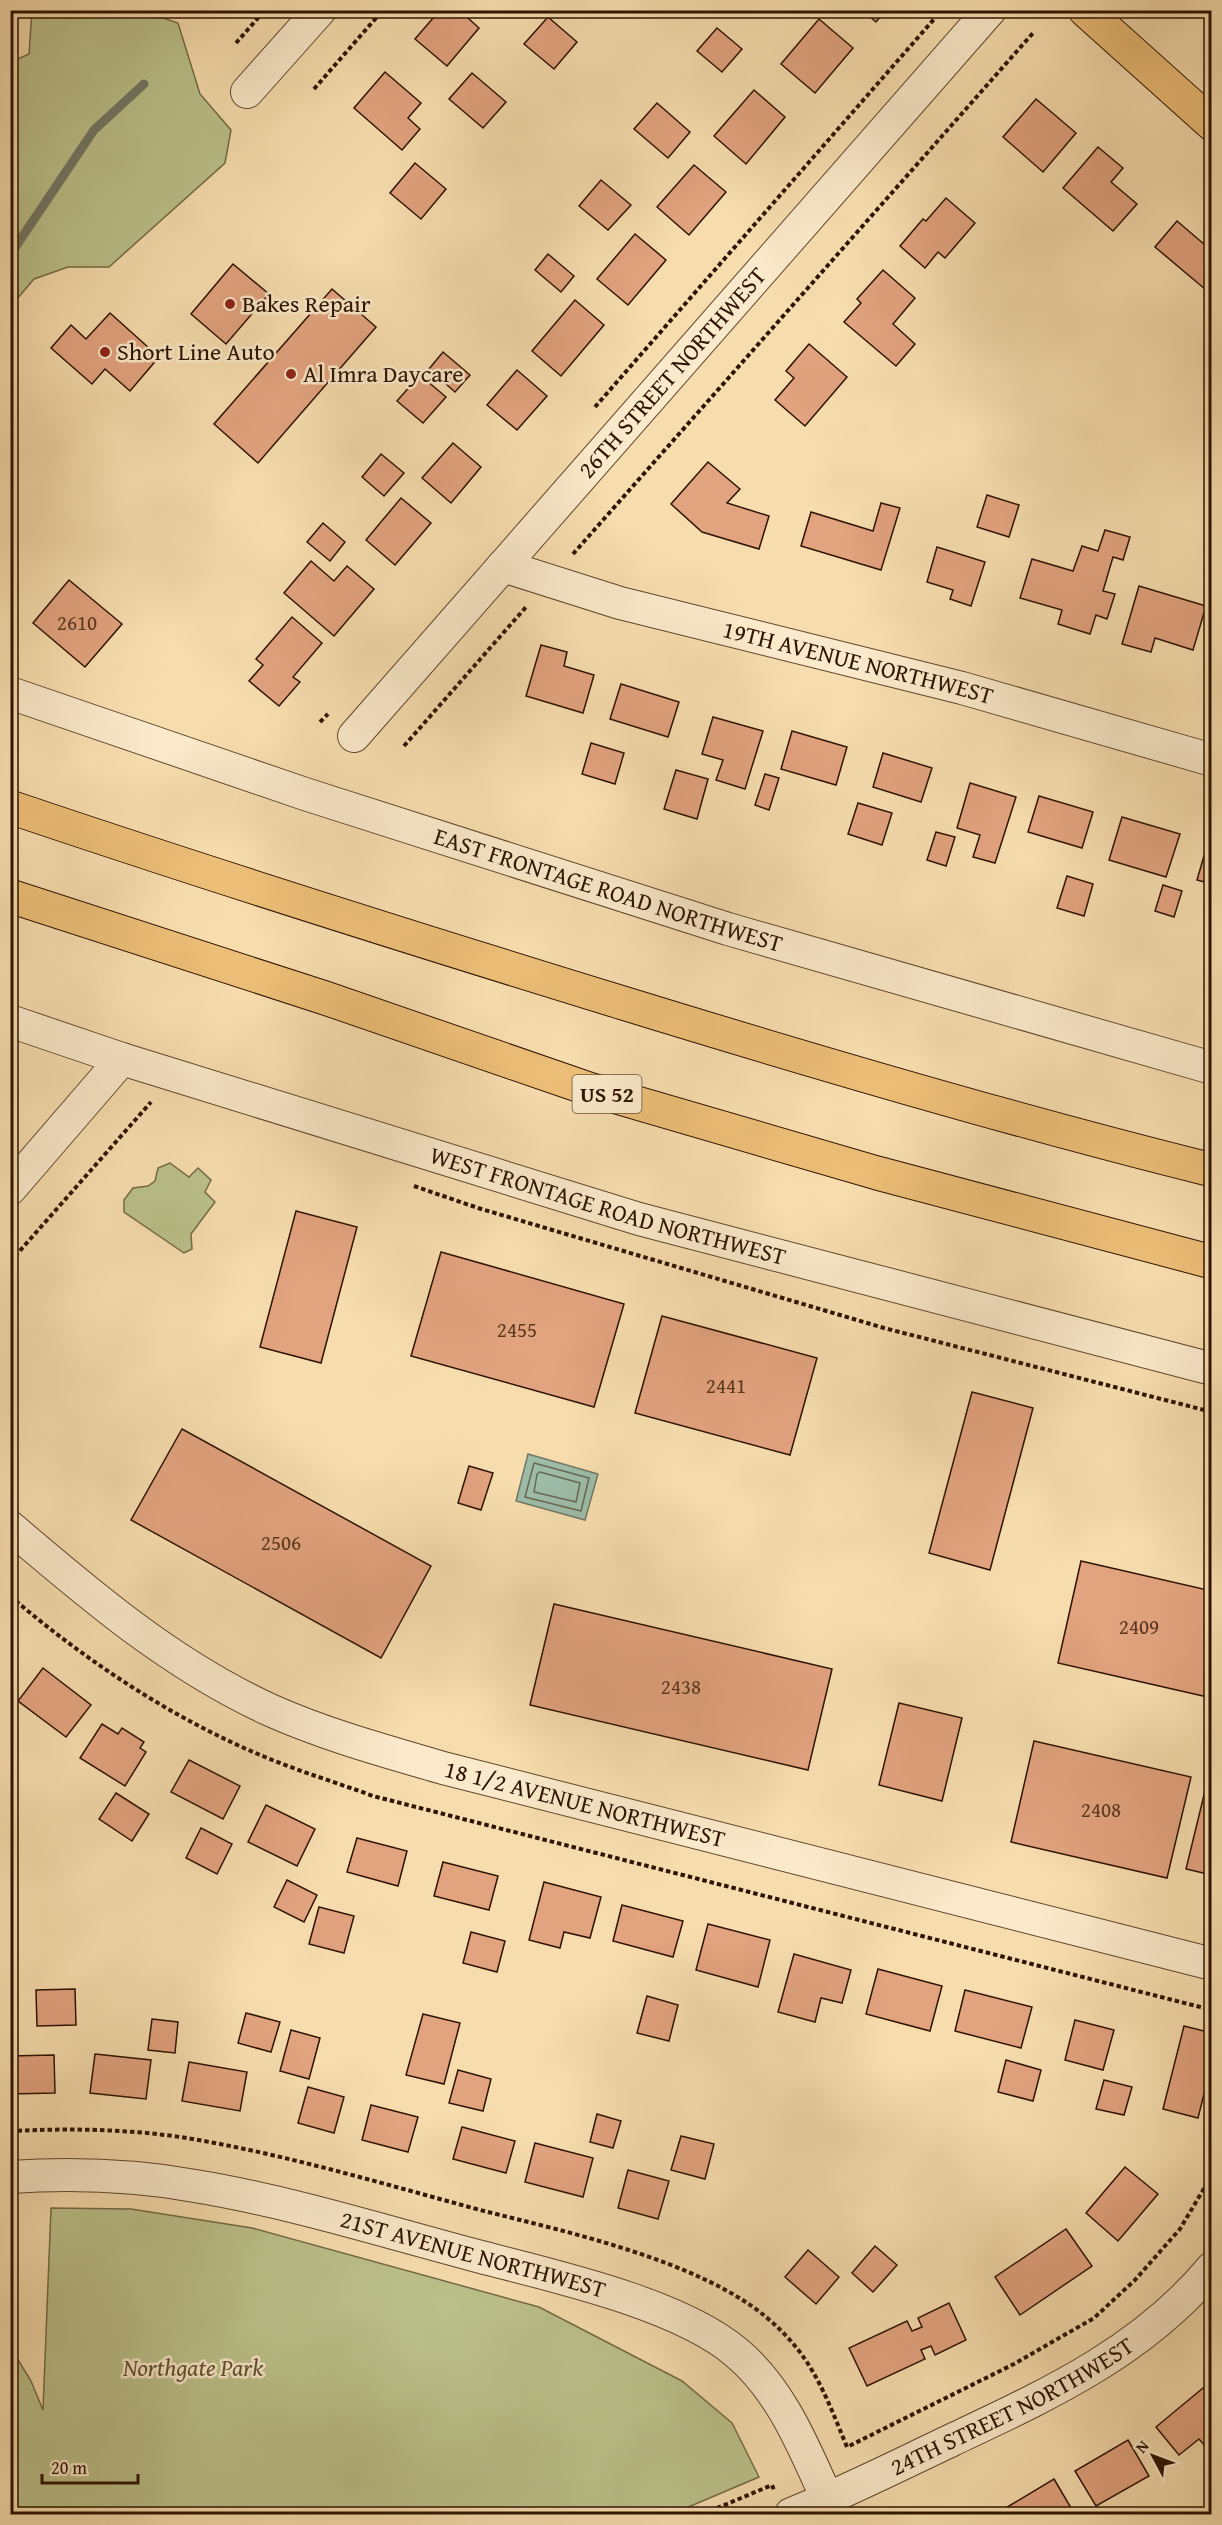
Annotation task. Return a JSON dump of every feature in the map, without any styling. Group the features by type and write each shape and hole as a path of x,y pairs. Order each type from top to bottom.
{"main road":[{"path":"1085,10 1212,124"},
{"path":"10,807 283,899 755,1043 1039,1124 1212,1170"},
{"name":"US 52","path":"10,896 325,998 589,1089 866,1170 1212,1262"}],"street":[{"path":"247,92 320,10"},
{"name":"26TH STREET NORTHWEST","path":"354,736 990,10"},
{"name":"19TH AVENUE NORTHWEST","path":"503,566 620,603 962,688 1212,760"},
{"name":"EAST FRONTAGE ROAD NORTHWEST","path":"10,693 305,794 728,929 1212,1068"},
{"name":"WEST FRONTAGE ROAD NORTHWEST","path":"10,1021 122,1059 639,1219 1212,1369"},
{"path":"10,1189 122,1059"},
{"name":"18 1/2 AVENUE NORTHWEST","path":"10,1527 92,1598 156,1646 236,1693 322,1730 443,1768 1212,1964"},
{"name":"21ST AVENUE NORTHWEST","path":"10,2176 136,2178 249,2196 553,2276 670,2315 711,2335 736,2352 760,2374 779,2401 830,2507"},
{"name":"24TH STREET NORTHWEST","path":"791,2514 830,2507 1109,2359 1155,2327 1194,2290 1212,2268"}],"path":[{"path":"236,43 265,10"},
{"path":"314,89 383,10"},
{"path":"588,416 942,10"},
{"path":"404,746 1033,33"},
{"path":"320,722 328,713"},
{"path":"10,1262 151,1102"},
{"path":"847,2447 1014,2364 1094,2318 1135,2280 1180,2229 1212,2175"},
{"path":"703,2514 771,2485"}],"green space":[{"path":"32,10 143,11 178,23 200,94 231,130 225,163 109,267 68,267 34,279 11,306 11,62 29,54"},
{"path":"170,1163 189,1177 198,1168 211,1180 205,1192 215,1202 191,1234 192,1249 184,1253 124,1212 124,1200 133,1188 148,1186 155,1181 158,1168"},
{"name":"Northgate Park","path":"51,2208 131,2209 252,2228 539,2307 682,2381 732,2423 759,2477 672,2514 11,2514 11,2348 31,2381 43,2410"}],"water":[{"path":"528,1454 598,1474 585,1520 516,1501"}],"building":[{"path":"440,10 459,10 479,28 447,66 415,39"},
{"path":"862,10 886,10 876,22"},
{"path":"548,17 577,42 554,69 524,44"},
{"path":"819,19 853,48 815,93 781,64"},
{"path":"717,28 742,49 722,72 697,51"},
{"path":"385,72 421,103 408,118 420,129 402,150 354,108"},
{"path":"472,73 506,102 483,128 449,99"},
{"path":"754,90 785,117 746,164 714,136"},
{"path":"1036,99 1076,133 1043,172 1003,137"},
{"path":"657,103 690,132 668,158 634,129"},
{"path":"1098,147 1123,168 1111,182 1137,204 1113,231 1063,188"},
{"path":"415,163 446,189 421,219 390,193"},
{"path":"694,165 726,192 689,235 657,207"},
{"path":"601,180 631,205 608,230 579,206"},
{"path":"946,198 975,223 945,258 938,252 925,268 900,246 923,219 926,221"},
{"path":"1177,221 1212,251 1212,295 1155,247"},
{"path":"635,234 666,260 628,305 597,279"},
{"path":"548,254 574,276 561,292 535,270"},
{"name":"Bakes Repair","path":"233,264 269,294 226,344 191,314"},
{"path":"883,270 915,298 893,324 915,344 896,366 844,322 861,303 857,299"},
{"path":"332,289 376,327 258,463 214,424"},
{"path":"575,300 604,325 561,376 532,351"},
{"name":"Short Line Auto","path":"110,313 159,357 130,391 105,369 92,384 51,348 71,325 86,339"},
{"path":"809,344 847,377 805,426 775,400 794,378 786,371"},
{"path":"443,352 470,375 455,392 429,369"},
{"path":"517,370 547,396 517,430 487,405"},
{"path":"420,375 446,397 423,423 397,401"},
{"path":"453,443 481,467 451,503 422,478"},
{"path":"381,454 404,473 384,496 362,477"},
{"path":"708,462 740,489 727,503 769,516 759,549 702,532 671,504"},
{"path":"987,495 1019,505 1009,537 977,527"},
{"path":"401,498 431,523 395,565 366,540"},
{"path":"881,503 900,508 881,570 801,546 811,512 873,531"},
{"path":"323,523 345,542 330,561 307,542"},
{"path":"1105,530 1130,537 1123,560 1113,557 1103,591 1115,594 1107,619 1096,615 1090,634 1058,624 1062,610 1020,598 1032,559 1073,571 1082,546 1098,551"},
{"path":"937,547 985,562 971,606 950,599 953,590 927,582"},
{"path":"311,561 334,581 347,566 374,589 334,636 284,593"},
{"path":"69,580 122,624 85,667 33,623"},
{"path":"1139,586 1206,606 1193,650 1155,638 1151,652 1122,644"},
{"path":"292,617 322,643 293,677 300,682 279,706 249,681 263,665 256,659"},
{"path":"541,645 567,652 564,666 594,675 583,713 526,696"},
{"path":"621,684 679,702 668,737 610,719"},
{"path":"713,717 763,731 745,789 716,780 723,760 702,754"},
{"path":"792,731 847,747 836,785 781,769"},
{"path":"591,743 624,753 615,784 582,774"},
{"path":"883,753 932,768 921,802 873,787"},
{"path":"676,770 708,779 697,819 664,809"},
{"path":"765,774 779,778 769,810 755,805"},
{"path":"970,783 1016,797 995,863 973,857 980,835 957,828"},
{"path":"1039,796 1093,812 1082,848 1028,832"},
{"path":"858,803 892,813 882,845 848,834"},
{"path":"1122,817 1180,834 1166,877 1109,860"},
{"path":"936,832 955,837 946,866 927,860"},
{"path":"1208,842 1212,843 1212,884 1197,880"},
{"path":"1067,876 1093,884 1084,916 1057,908"},
{"path":"1163,885 1182,891 1174,917 1155,911"},
{"path":"296,1211 357,1227 321,1363 260,1347"},
{"path":"441,1252 624,1304 594,1407 411,1356"},
{"path":"662,1316 817,1358 790,1455 635,1413"},
{"path":"972,1392 1033,1408 990,1570 929,1553"},
{"path":"182,1429 431,1566 381,1658 131,1520"},
{"path":"469,1466 493,1473 481,1510 458,1503"},
{"path":"1081,1561 1212,1591 1212,1698 1058,1663"},
{"path":"554,1604 832,1669 808,1770 530,1705"},
{"path":"43,1668 91,1705 66,1737 18,1701"},
{"path":"899,1703 962,1718 942,1801 879,1785"},
{"path":"102,1724 118,1734 122,1728 144,1742 140,1748 146,1752 125,1786 80,1758"},
{"path":"1034,1741 1191,1777 1167,1878 1011,1842"},
{"path":"189,1760 240,1786 223,1819 171,1792"},
{"path":"1212,1762 1212,1875 1186,1869"},
{"path":"116,1793 149,1814 132,1841 99,1819"},
{"path":"266,1805 315,1829 297,1866 248,1842"},
{"path":"201,1828 232,1844 217,1874 186,1858"},
{"path":"357,1838 407,1851 398,1886 347,1872"},
{"path":"443,1862 498,1876 489,1910 434,1896"},
{"path":"287,1880 317,1895 304,1922 274,1907"},
{"path":"544,1882 601,1897 590,1938 564,1932 560,1948 529,1940"},
{"path":"622,1905 683,1921 673,1957 613,1941"},
{"path":"319,1907 354,1916 344,1953 309,1944"},
{"path":"708,1924 770,1940 758,1987 696,1970"},
{"path":"471,1932 505,1941 497,1972 463,1963"},
{"path":"794,1954 851,1970 842,2003 821,1998 815,2022 778,2012"},
{"path":"878,1969 942,1986 930,2031 866,2014"},
{"path":"75,1989 76,2025 37,2026 36,1990"},
{"path":"965,1990 1032,2007 1021,2048 955,2031"},
{"path":"647,1996 678,2005 669,2041 637,2033"},
{"path":"246,2013 280,2022 271,2052 238,2043"},
{"path":"423,2014 460,2023 444,2084 406,2075"},
{"path":"152,2019 178,2022 175,2053 148,2050"},
{"path":"1075,2020 1114,2030 1103,2070 1065,2060"},
{"path":"1184,2026 1212,2033 1212,2062 1198,2118 1163,2109"},
{"path":"291,2030 320,2038 309,2079 280,2071"},
{"path":"95,2054 151,2060 146,2099 90,2093"},
{"path":"54,2055 55,2093 10,2094 10,2056"},
{"path":"1006,2060 1041,2070 1033,2101 998,2092"},
{"path":"189,2062 247,2072 240,2111 182,2101"},
{"path":"458,2070 491,2079 483,2111 449,2103"},
{"path":"1104,2080 1132,2087 1124,2115 1096,2109"},
{"path":"308,2087 344,2097 334,2133 298,2123"},
{"path":"371,2105 418,2117 408,2152 362,2140"},
{"path":"597,2114 621,2121 613,2148 590,2142"},
{"path":"462,2127 515,2141 506,2173 453,2159"},
{"path":"681,2136 714,2144 705,2179 671,2170"},
{"path":"535,2143 593,2158 583,2197 525,2182"},
{"path":"1125,2167 1158,2194 1118,2241 1086,2213"},
{"path":"628,2170 669,2181 658,2219 618,2208"},
{"path":"1066,2229 1092,2266 1020,2315 995,2277"},
{"path":"875,2246 897,2265 873,2292 852,2273"},
{"path":"808,2250 839,2277 816,2304 785,2277"},
{"path":"949,2303 966,2340 935,2355 931,2346 921,2350 925,2359 867,2386 849,2348 907,2321 912,2331 922,2327 918,2318"},
{"path":"1203,2388 1212,2398 1212,2454 1199,2439 1179,2455 1156,2427"},
{"path":"1128,2440 1149,2476 1096,2506 1075,2471"},
{"path":"1054,2479 1074,2513 1001,2514 999,2512"}],"waterway":[{"path":"10,255 94,130 144,84"}],"place":[{"name":"Bakes Repair","path":"230,304"},
{"name":"Short Line Auto","path":"105,352"},
{"name":"Al Imra Daycare","path":"291,374"}]}
